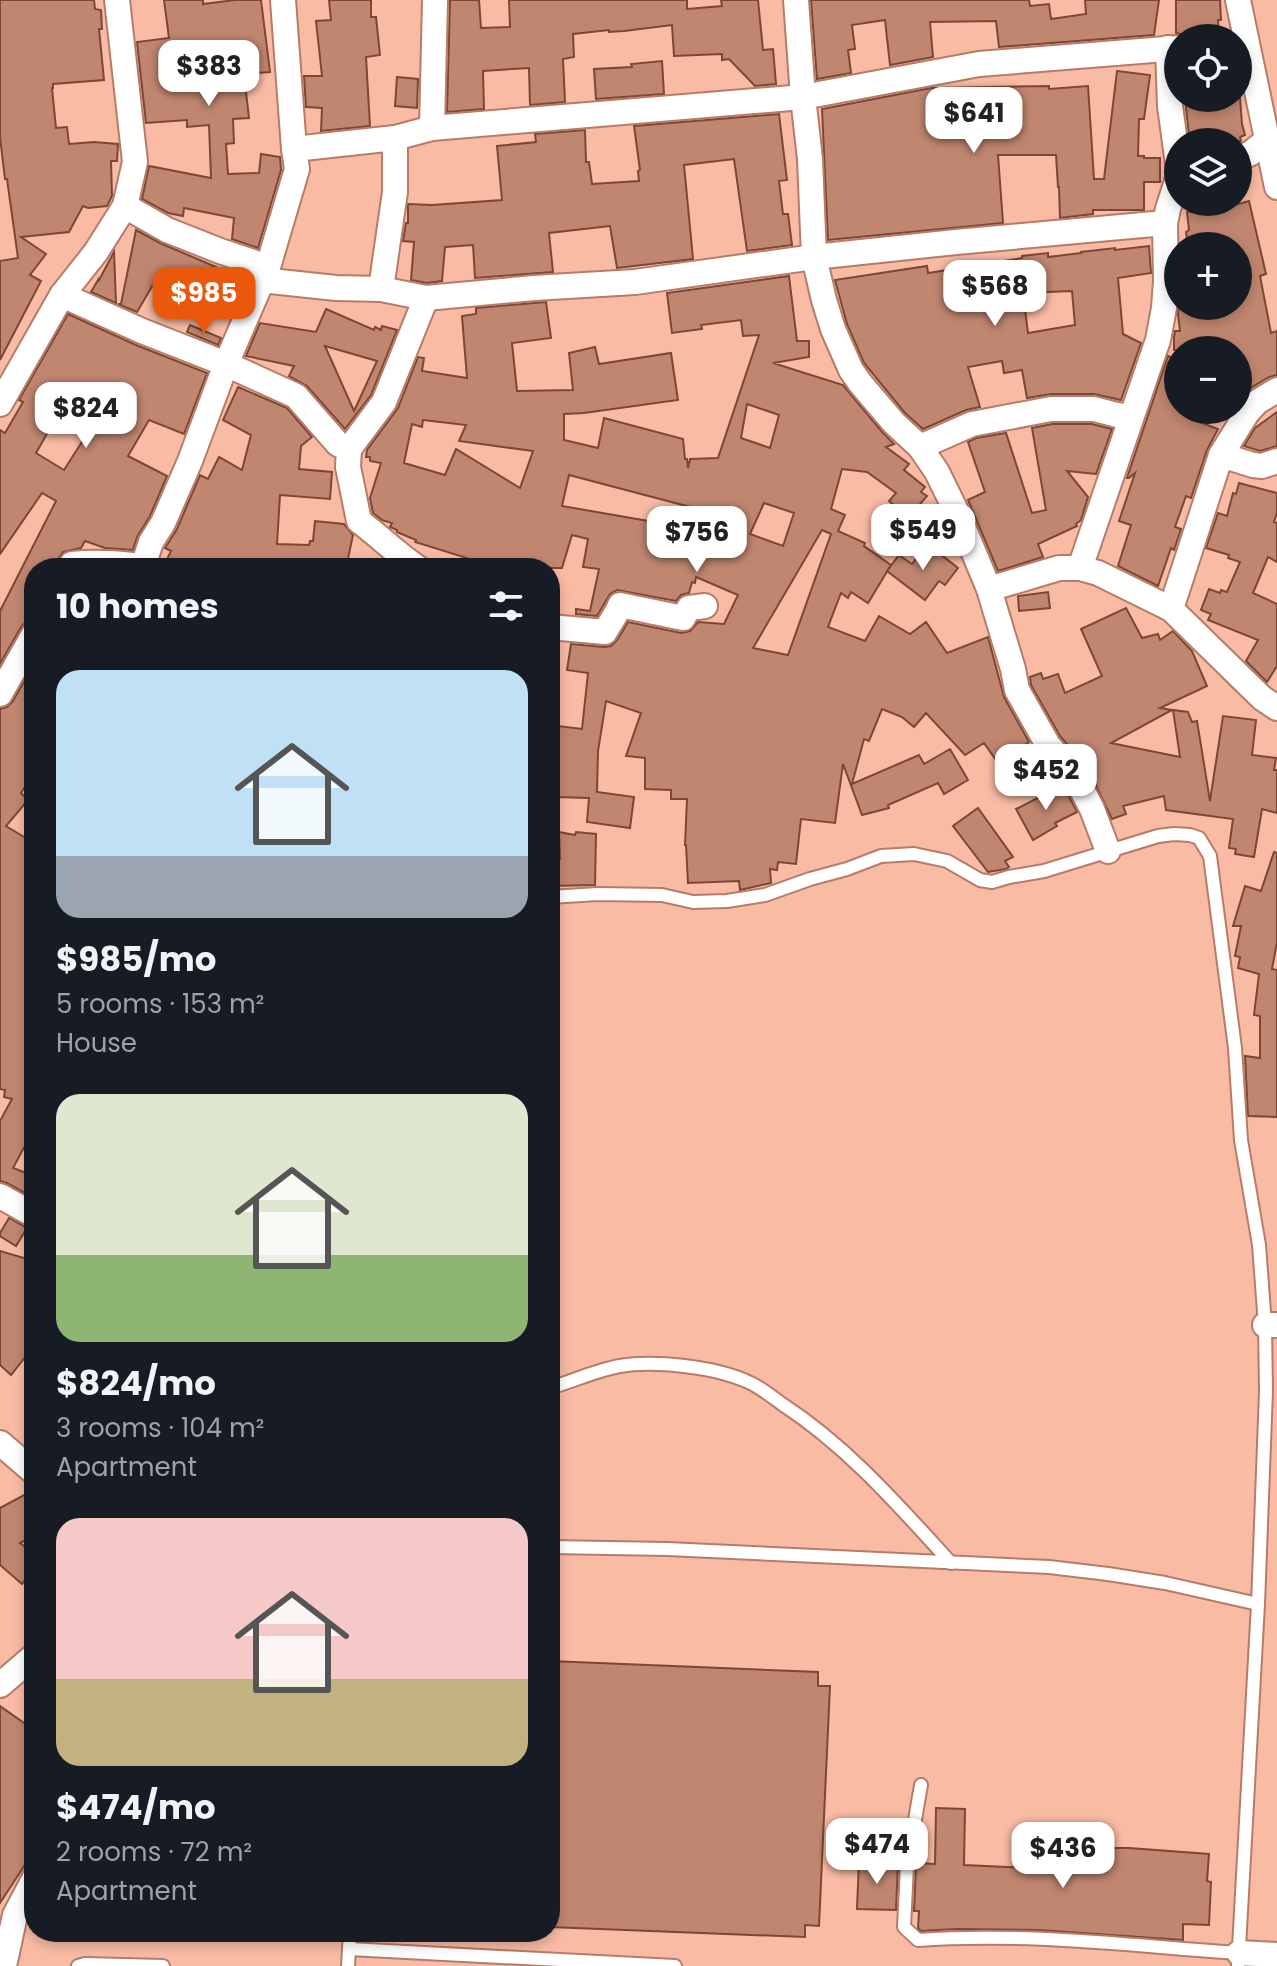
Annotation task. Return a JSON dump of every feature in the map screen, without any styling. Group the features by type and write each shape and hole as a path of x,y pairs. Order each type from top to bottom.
{"street":[{"path":"0,404 62,295 96,252 125,206 135,162 117,0"},
{"path":"146,558 190,461 226,364 265,274 297,169 283,0"},
{"path":"432,128 435,0"},
{"path":"796,0 810,159 814,257 833,329 851,370 875,402 920,447 937,472 989,589 1017,690 1048,745 1075,776 1108,851"},
{"path":"1238,0 1240,24"},
{"path":"294,149 395,138 432,128 803,97 979,64 1164,49"},
{"path":"1252,79 1272,151 1277,187"},
{"path":"381,289 395,192 395,138"},
{"path":"1252,153 1272,151"},
{"path":"125,206 167,230 220,251 265,274 336,288 381,289 426,298 635,282 814,257 1165,223"},
{"path":"1080,568 1158,340 1166,281 1166,216"},
{"path":"62,295 296,396 338,444 349,449"},
{"path":"405,558 359,521 348,467 349,449 384,402 426,298"},
{"path":"1171,609 1221,455 1247,413 1257,402 1277,390"},
{"path":"920,447 972,424 1051,409 1094,409 1131,417"},
{"path":"1221,455 1262,466 1277,461"},
{"path":"989,589 1059,568 1080,568 1116,581 1171,609 1262,698 1277,708"},
{"path":"560,628 605,632 620,605 683,618 689,608 705,606"},
{"path":"0,694 24,652"},
{"path":"1,1200 24,1210"},
{"path":"0,1443 24,1463"},
{"path":"0,1685 24,1665"},
{"path":"4,1966 15,1915 24,1898"},
{"path":"1238,1960 1277,1955"}],"lane":[{"path":"560,896 662,895 693,902 727,901 765,895 881,856 914,854 947,861 980,880 992,882 1044,871 1158,836 1190,835 1199,838 1210,856 1235,1048 1241,1140 1271,1325 1238,1960 1021,1939 918,1940 904,1927 904,1914 907,1866 921,1785"},
{"path":"560,1385 620,1366 665,1364 708,1369 747,1381 803,1417 844,1450 951,1563"},
{"path":"560,1547 667,1549 1049,1567 1165,1583 1258,1604"},
{"path":"348,1966 349,1942"},
{"path":"349,1949 675,1966"},
{"path":"78,1966 163,1966"}],"building":[{"path":"0,0 94,0 95,9 101,10 102,29 99,29 104,80 53,84 56,128 67,127 69,144 118,144 117,161 111,161 112,196 107,206 83,206 69,232 21,237 46,254 30,275 41,281 0,360 0,261 18,258 0,137"},
{"path":"164,0 203,0 203,4 261,0 270,72 244,74 249,118 233,119 234,143 226,144 228,174 259,173 261,154 280,157 281,170 258,248 232,239 234,218 184,208 183,216 168,213 142,199 149,166 211,178 209,125 187,127 187,120 146,123 137,42 169,38"},
{"path":"329,0 371,0 371,17 376,17 380,55 366,57 370,126 321,131 322,108 306,107 304,76 322,76 316,21 331,20"},
{"path":"450,0 479,0 481,28 510,27 509,0 687,0 687,9 722,6 721,0 758,0 763,50 773,49 776,84 755,86 729,59 722,60 722,54 674,56 672,25 609,30 573,34 574,57 563,59 565,102 530,105 529,68 483,71 484,109 447,112"},
{"path":"811,0 1029,0 1030,6 1049,4 1051,19 1086,14 1085,0 1159,0 1154,35 999,47 996,21 930,22 933,57 890,65 885,20 852,25 855,49 848,50 851,73 817,79"},
{"path":"1176,0 1220,0 1221,20 1218,20 1218,24 1176,24"},
{"path":"662,61 664,94 596,99 594,69 632,67 631,64"},
{"path":"1117,71 1150,75 1144,119 1139,119 1138,156 1160,158 1160,182 1144,182 1144,210 1093,210 1093,214 1060,218 1056,155 998,155 1003,223 828,240 822,109 931,88 1049,86 1049,89 1088,86 1094,179 1104,179"},
{"path":"397,77 418,79 417,108 395,106"},
{"path":"1187,112 1241,112 1243,128 1188,128"},
{"path":"779,114 787,180 779,181 783,214 788,214 792,245 747,251 734,159 684,165 693,259 617,268 610,226 549,233 553,272 475,278 473,245 445,247 442,281 427,283 411,280 414,242 403,241 408,223 408,204 502,200 497,146 536,142 535,134 585,130 586,162 589,162 592,184 639,181 634,126"},
{"path":"1252,214 1266,274 1260,276 1271,333 1277,331 1277,375 1252,387 1252,336 1174,336 1175,331 1180,331 1179,320 1252,320 1252,232 1186,232 1189,230 1187,216"},
{"path":"136,230 245,283 233,305 195,284 191,293 157,278 137,312 118,304 121,304"},
{"path":"1149,246 1151,273 1118,278 1123,334 1141,343 1121,400 1094,394 1051,394 1027,398 1022,370 1004,373 1002,361 968,367 980,407 923,429 905,413 864,363 847,324 835,280 927,266 928,273 1048,253 1048,257","holes":["1072,291 1075,325 1028,333 1023,293"]},
{"path":"114,252 116,303 91,292"},
{"path":"789,276 797,341 809,341 809,357 773,363 843,385 894,444 886,447 909,464 904,470 925,487 921,492 927,496 909,517 889,501 896,493 867,472 842,469 831,509 845,515 838,531 865,543 864,546 891,565 868,603 851,592 848,598 841,593 828,627 865,641 879,616 910,634 926,622 947,653 988,637 1004,697 1029,742 1015,752 1012,748 996,760 984,743 965,755 926,713 914,727 902,717 882,709 869,741 864,739 852,784 919,755 924,764 950,749 968,780 944,794 938,783 888,805 889,808 862,815 843,764 835,823 801,819 796,864 778,862 777,870 770,869 771,883 740,890 739,881 688,883 685,845 687,799 671,799 671,790 645,789 645,758 626,756 641,713 606,701 598,751 597,792 634,797 630,828 587,822 589,798 560,797 560,726 582,729 588,673 567,670 571,644 611,646 628,622 681,633 690,631 698,622 724,624 738,595 696,577 689,593 681,595 676,601 617,590 610,594 597,616 576,614 576,609 590,611 599,569 583,567 588,539 572,535 562,568 560,558 467,558 415,542 397,532 390,527 392,523 373,513 370,498 381,463 370,461 370,457 366,457 367,450 398,408 418,357 424,358 422,371 467,378 462,316 476,314 476,308 546,302 551,338 512,343 517,391 573,390 569,353 595,347 599,364 671,353 678,400 564,414 564,440 598,448 604,418 683,439 688,468 690,459 718,458 759,335 743,336 741,320 701,325 702,329 672,333 667,293","holes":["747,404 779,415 770,448 741,438","423,420 466,425 459,441 533,451 520,488 456,449 445,475 404,463 412,424 422,427","569,475 694,508 689,528 562,506","764,503 794,513 783,546 750,534","822,530 831,534 788,655 753,648"]},
{"path":"326,309 374,330 375,327 381,330 382,326 397,330 371,395 345,429 307,386 289,376 294,366 246,356 260,323 316,332","holes":["325,346 377,361 354,411"]},
{"path":"68,314 207,373 184,434 149,420 128,456 167,476 133,550 105,548 85,541 81,548 63,552 59,558 27,558 56,501 42,493 0,554 0,430 5,433 23,402 19,400","holes":["56,418 87,434 64,470 36,453"]},
{"path":"190,325 221,338 218,345 187,332"},
{"path":"1164,368 1164,424 1205,424 1218,429 1207,450 1191,498 1186,496 1175,527 1181,529 1158,586 1118,566 1131,525 1119,521 1135,473 1127,478"},
{"path":"238,387 287,408 312,437 301,446 299,469 332,472 330,499 280,495 277,544 309,545 313,541 315,521 344,524 353,535 348,558 168,558 171,551 165,548 177,529 200,475 208,479 219,457 242,470 251,435 223,420"},
{"path":"1277,412 1277,446 1260,451 1244,446 1255,428"},
{"path":"1052,424 1092,424 1112,429 1096,474 1067,471 1088,497 1081,520 1077,526 1038,544 1043,557 998,571 968,500 985,492 968,442 1006,433 1032,513 1046,510 1032,428"},
{"path":"1239,483 1277,493 1274,522 1277,523 1277,562 1268,557 1253,593 1277,604 1277,666 1267,682 1246,661 1258,640 1208,620 1211,614 1201,610 1209,589 1227,592 1240,562 1206,548 1218,513 1227,516"},
{"path":"930,546 958,568 945,585 939,581 925,600 887,571 899,555 912,564"},
{"path":"24,564 24,624 0,664 0,611"},
{"path":"1048,592 1050,608 1019,611 1018,596"},
{"path":"1126,608 1142,638 1158,634 1160,640 1173,631 1192,651 1207,686 1160,708 1172,710 1111,743 1180,757 1173,710 1188,712 1192,722 1197,721 1210,801 1223,716 1256,720 1252,755 1276,758 1277,813 1262,809 1254,857 1235,854 1236,849 1229,848 1233,819 1166,810 1164,796 1123,806 1126,814 1112,819 1088,769 1060,736 1031,685 1030,677 1041,673 1043,679 1058,674 1065,693 1102,676 1081,629"},
{"path":"24,682 24,788 21,793 24,805 6,826 24,837 24,1148 13,1168 24,1172 24,1192 0,1181 0,1121 12,1099 4,1097 5,1090 0,1089 0,709 13,701"},
{"path":"1063,785 1077,812 1055,823 1057,826 1033,840 1016,809"},
{"path":"978,808 1013,857 1005,861 1009,867 1006,869 988,872 953,826"},
{"path":"560,832 596,834 595,885 560,886"},
{"path":"1274,852 1277,853 1277,942 1272,969 1277,970 1277,1117 1248,1116 1245,1056 1260,1058 1260,1016 1254,1015 1259,974 1238,968 1240,957 1235,956 1241,926 1233,926 1245,886 1261,891"},
{"path":"9,1218 24,1226 24,1233 16,1246 0,1233"},
{"path":"0,1251 24,1258 24,1359 11,1375 0,1365"},
{"path":"24,1495 24,1541 20,1543 24,1546 22,1584 0,1565 0,1508"},
{"path":"560,1661 818,1672 818,1686 830,1686 819,1926 805,1925 805,1937 560,1927"},
{"path":"0,1706 24,1723 24,1866 0,1903"},
{"path":"936,1808 965,1809 964,1865 1067,1870 1068,1845 1209,1854 1209,1925 1183,1924 1183,1940 1039,1930 921,1931 918,1928 919,1911 914,1911 916,1867 917,1863 935,1864"},
{"path":"859,1861 898,1863 896,1910 857,1909"}]}
